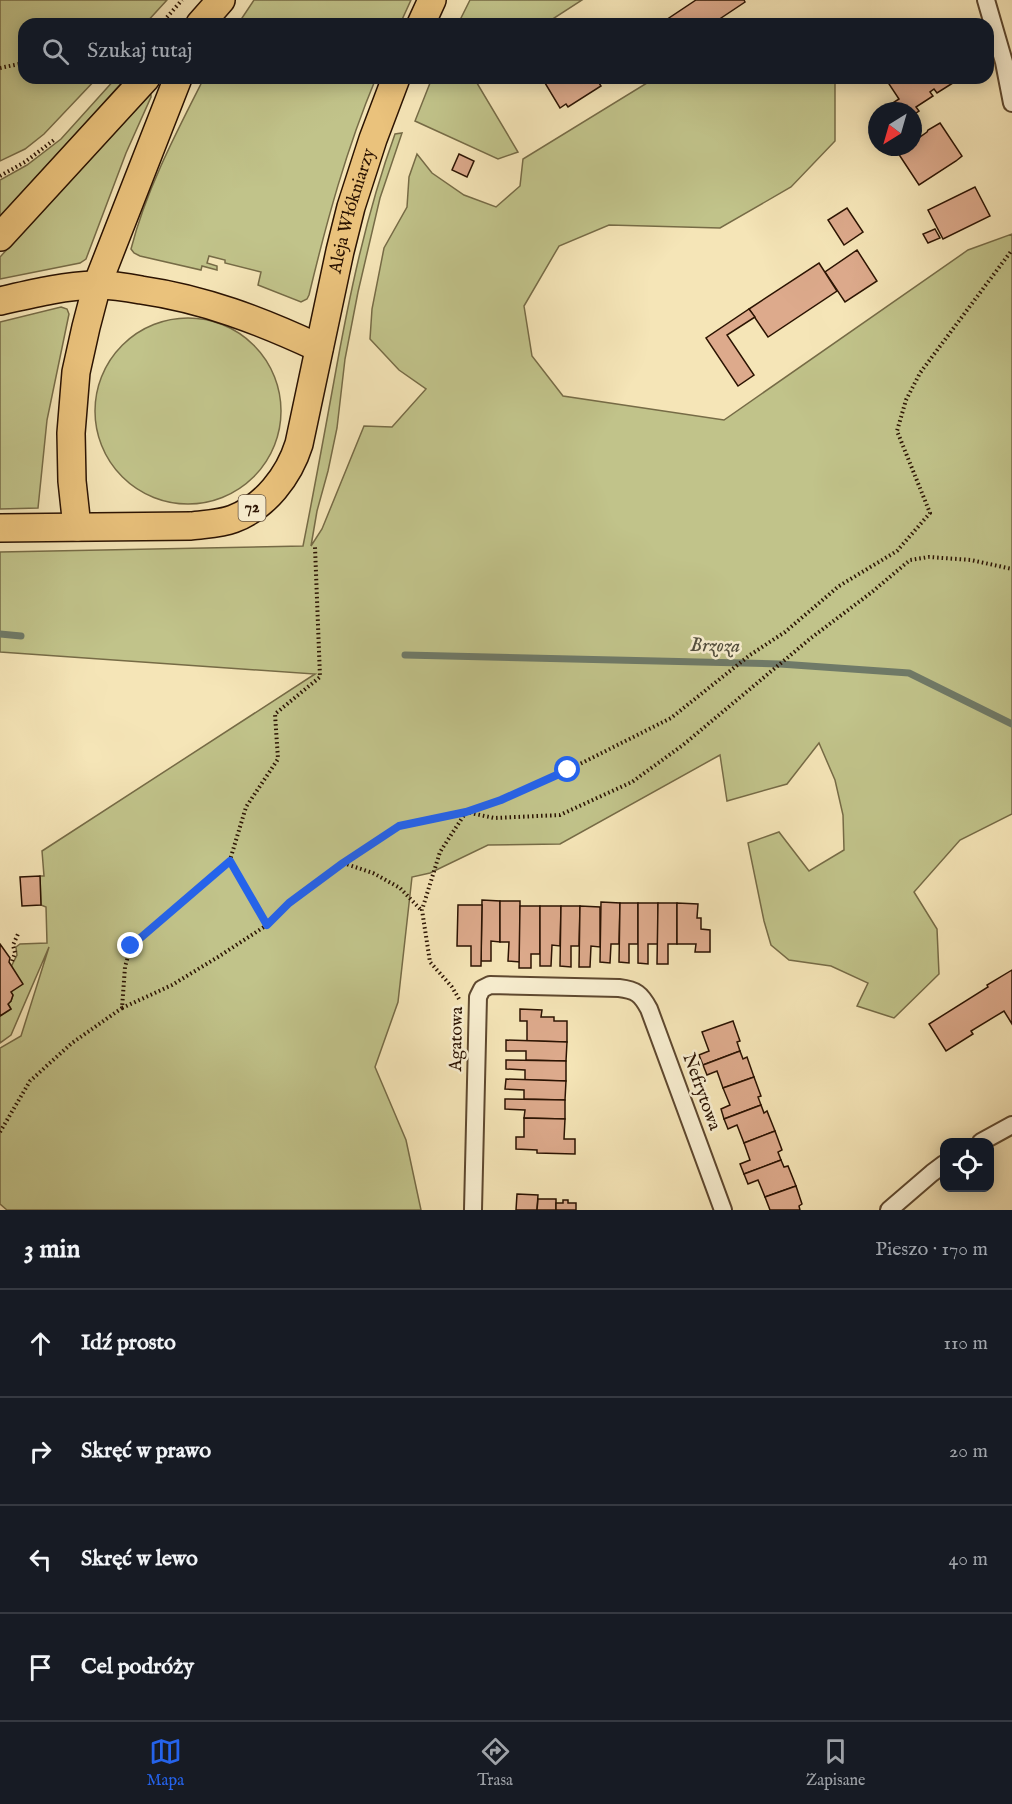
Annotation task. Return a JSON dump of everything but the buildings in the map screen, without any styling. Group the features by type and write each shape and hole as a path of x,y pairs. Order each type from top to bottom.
{"main road":[{"path":"205,18 221,0"},
{"path":"424,18 432,0"},
{"path":"0,237 141,84"},
{"path":"77,527 70,433 73,399 86,327 97,285 176,84"},
{"name":"Aleja Włókniarzy","path":"319,348 351,207 394,84"},
{"path":"0,301 51,290 97,285 159,292 204,303 262,322 319,348"},
{"name":"72","path":"0,528 192,525 233,519 256,505 280,482 296,454 319,348"}],"street":[{"path":"986,0 992,18"},
{"path":"994,23 1008,62 1012,103"},
{"name":"Agatowa","path":"473,1210 478,997 482,989 490,985 619,988 636,992"},
{"name":"Nefrytowa","path":"636,992 644,999 649,1009 723,1210"},
{"path":"990,1138 1012,1125"},
{"path":"890,1210 940,1167"}],"path":[{"path":"166,18 182,0"},
{"path":"0,68 18,64"},
{"path":"0,176 25,162 59,135"},
{"path":"0,1132 30,1082 72,1043 123,1008 172,985 267,925 289,903 343,863 399,826 466,812 501,800 671,718 750,655 785,632 839,586 897,551 930,513 897,431 906,400 920,373 1012,250"},
{"path":"123,1008 125,967 131,946 230,861 246,807 278,759 275,714 320,677 315,547"},
{"path":"466,812 494,818 560,814 632,782 683,745 811,638 910,560 928,557 971,560 1012,569"},
{"path":"466,812 440,852 422,910 430,962 452,987 477,1029"},
{"path":"230,861 267,925"},
{"path":"343,863 373,873 400,888 422,910"},
{"path":"12,961 15,953 13,945 18,934"}],"green space":[{"path":"0,0 167,0 150,18 18,18 18,84 91,84 44,134 25,149 0,161"},
{"path":"254,0 411,0 403,18 242,18"},
{"path":"470,0 582,0 554,18 461,18"},
{"path":"111,84 121,84 0,218 0,180 27,165 61,139"},
{"path":"201,84 374,84 338,185 309,295 301,302 258,285 261,272 225,263 225,260 209,256 207,263 217,266 217,270 202,266 201,270 134,253 131,249 137,227 173,140"},
{"path":"430,84 478,84 518,152 498,159 415,121"},
{"path":"645,84 835,84 835,141 791,187 720,228 609,225 559,246 524,306 532,356 563,396 724,420 968,250 1012,234 1012,814 960,840 914,892 937,929 939,974 894,1018 857,1006 868,983 831,966 789,960 771,945 748,843 779,832 809,871 844,850 843,815 835,780 819,743 787,784 727,801 720,755 560,844 488,845 430,873 412,877 398,1002 375,1067 406,1140 421,1210 7,1210 0,1204 0,1048 21,1036 49,947 11,1035 0,1043 0,1016 11,1009 8,1004 13,995 11,967 17,955 16,947 20,944 47,943 46,907 41,905 40,876 44,876 42,851 315,674 0,652 0,552 303,546 359,256 375,195 395,134 402,133 380,198 358,292 345,359 337,428 311,546 322,529 364,426 392,427 426,389 399,370 370,339 372,309 384,248 407,207 409,177 417,154 432,173 464,195 496,207 520,186 523,159"},
{"path":"149,95 151,97 126,153 86,259 80,263 0,279 0,257"},
{"path":"61,307 67,309 69,314 47,420 38,508 0,509 0,322"},
{"path":"188,318 224,325 254,345 274,375 281,411 274,447 254,477 224,497 188,504 152,497 122,477 102,447 95,411 102,375 122,345 152,325"}],"waterway":[{"name":"Brzoza","path":"0,634 21,636"},
{"name":"Brzoza","path":"405,655 780,664 909,673 1012,724"}],"route":[{"path":"131,946 230,861 267,925 289,903 343,863 399,826 466,812 501,800 568,770"}]}
